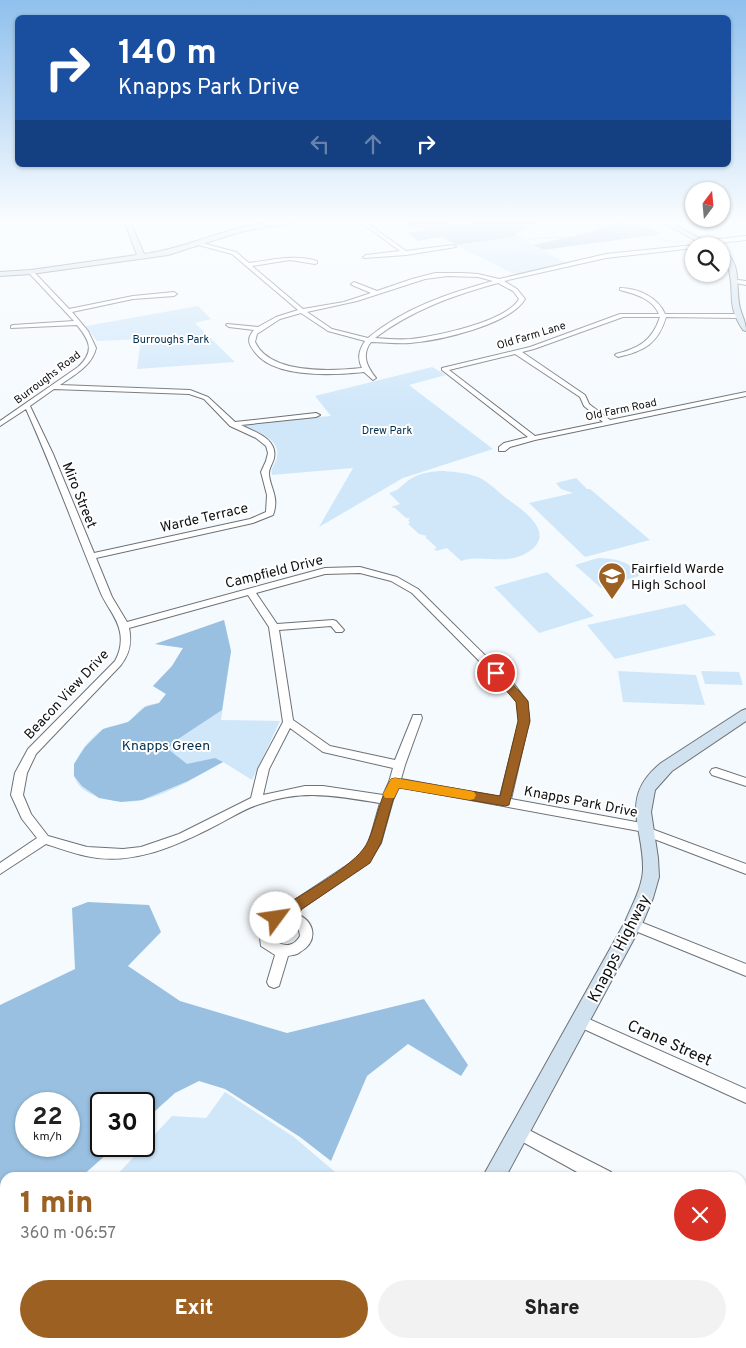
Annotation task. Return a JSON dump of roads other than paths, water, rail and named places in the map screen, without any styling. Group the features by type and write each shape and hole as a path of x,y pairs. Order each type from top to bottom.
{"street":[{"name":"Burroughs Road","path":"0,424 80,368 90,357 93,348 90,339 78,323 42,284"},
{"path":"271,284 303,312 330,330 369,340 392,341 424,338 492,320 514,310 521,303 522,299 519,292 505,284"},
{"path":"354,284 377,293"},
{"path":"365,370 327,372 299,370 283,366 270,361 254,349 251,341 253,334 270,321 377,293 403,284"},
{"path":"373,378 365,370 362,355 369,340 395,320 423,306 491,284"},
{"path":"742,284 737,316 746,328"},
{"path":"618,355 630,353 649,344 655,336 663,314 651,299 622,289"},
{"path":"67,311 113,300 174,294"},
{"name":"Old Farm Lane","path":"534,438 444,369 518,352 622,315 737,316"},
{"path":"13,327 78,323"},
{"path":"229,325 258,329"},
{"path":"518,352 583,396 586,405 608,423"},
{"name":"Warde Terrace","path":"53,388 190,392 206,398 233,424 261,437 270,445 271,462 266,472 271,495 270,513 252,521 92,556"},
{"name":"Old Farm Road","path":"502,449 507,445 534,438 746,394"},
{"name":"Miro Street","path":"25,406 29,408 45,442 92,556 106,596"},
{"path":"233,424 316,416"},
{"name":"Campfield Drive","path":"124,626 325,571 342,569 379,574 394,579 415,591 522,701 524,721 505,802"},
{"path":"250,591 274,628 288,722 265,764 257,785 257,800"},
{"name":"Beacon View Drive","path":"44,839 26,816 17,795 21,773 32,752 125,652 124,626 106,596"},
{"path":"274,628 333,623 339,630"},
{"name":"Knapps Highway","path":"496,1172 633,924 647,890 650,870 643,808 655,778 668,765 746,714"},
{"path":"288,916 297,905 365,859 375,843 387,800 395,782 398,765 417,718"},
{"path":"288,722 327,749 398,765"},
{"path":"716,772 746,782"},
{"name":"Knapps Park Drive","path":"395,782 644,829 746,869"},
{"path":"0,869 44,839 87,852 101,854 142,852 183,837 257,800 305,790 323,790 387,800"},
{"path":"288,916 301,920 307,930 307,936 299,947 283,951 270,946 266,942 265,930 273,920 288,916"},
{"path":"633,924 746,970"},
{"path":"274,982 283,951"},
{"name":"Crane Street","path":"580,1021 746,1096"},
{"path":"517,1131 594,1172"}],"place":[{"name":"Fairfield Warde High School","path":"612,600"}],"park label":[{"name":"Burroughs Park","path":"171,339"},
{"name":"Drew Park","path":"387,430"},
{"name":"Knapps Green","path":"166,745"}]}
